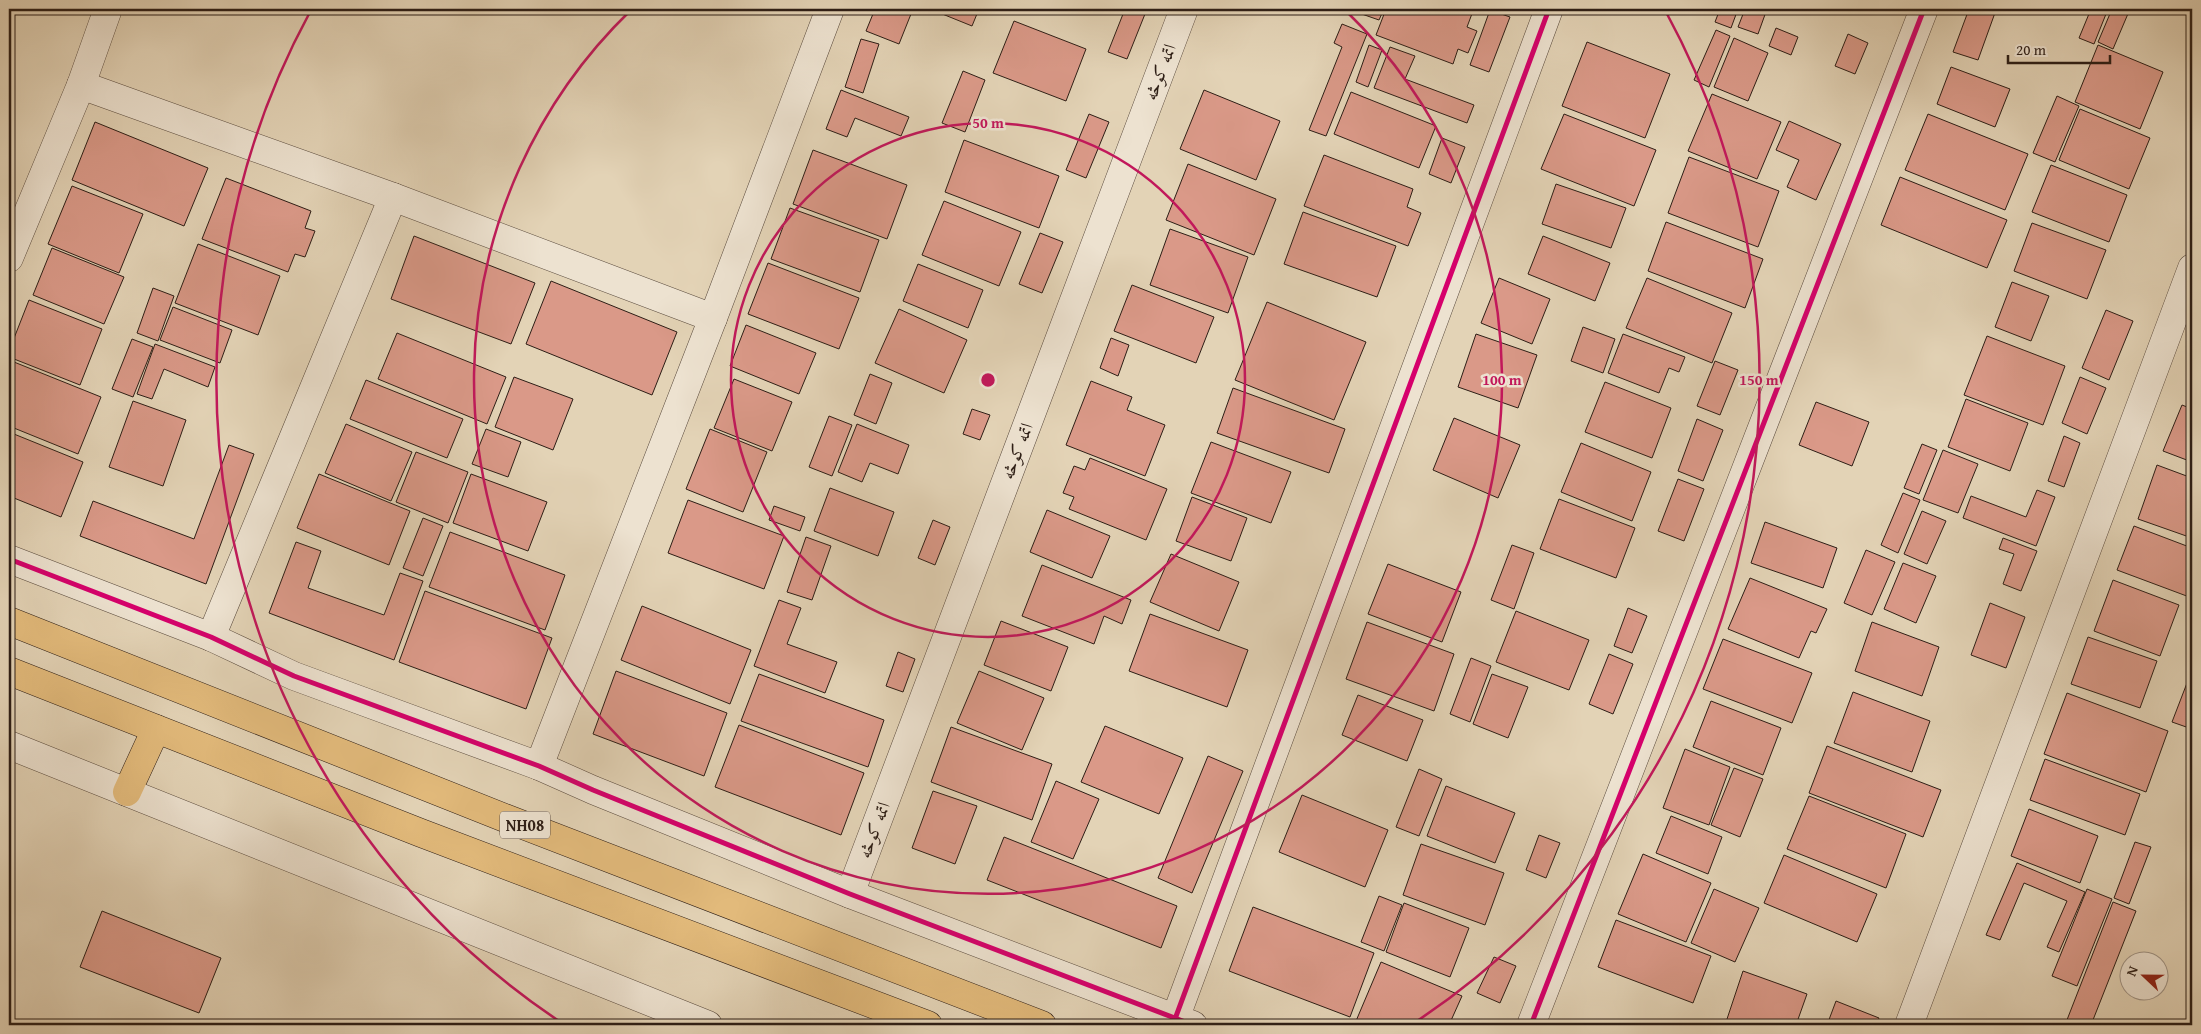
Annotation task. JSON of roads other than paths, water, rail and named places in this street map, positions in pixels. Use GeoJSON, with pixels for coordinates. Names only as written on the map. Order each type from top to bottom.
{"type":"FeatureCollection","features":[{"type":"Feature","properties":{"kind":"highway","name":"NH08"},"geometry":{"type":"LineString","coordinates":[[9,621],[505,818],[1042,1025]]}},
{"type":"Feature","properties":{"kind":"highway","name":"NH08"},"geometry":{"type":"LineString","coordinates":[[9,672],[928,1025]]}},
{"type":"Feature","properties":{"kind":"highway"},"geometry":{"type":"LineString","coordinates":[[128,792],[156,729]]}},
{"type":"Feature","properties":{"kind":"street"},"geometry":{"type":"LineString","coordinates":[[9,258],[81,86],[108,9]]}},
{"type":"Feature","properties":{"kind":"street"},"geometry":{"type":"LineString","coordinates":[[539,766],[713,318],[830,9]]}},
{"type":"Feature","properties":{"kind":"street","name":"اتمه کوڅه"},"geometry":{"type":"LineString","coordinates":[[850,894],[1184,9]]}},
{"type":"Feature","properties":{"kind":"street"},"geometry":{"type":"LineString","coordinates":[[9,559],[211,636],[294,676],[539,766],[593,790],[850,894],[1184,1022],[1549,9]]}},
{"type":"Feature","properties":{"kind":"street"},"geometry":{"type":"LineString","coordinates":[[1531,1025],[1924,9]]}},
{"type":"Feature","properties":{"kind":"street"},"geometry":{"type":"LineString","coordinates":[[81,86],[393,197],[713,318]]}},
{"type":"Feature","properties":{"kind":"street"},"geometry":{"type":"LineString","coordinates":[[211,636],[393,197]]}},
{"type":"Feature","properties":{"kind":"street"},"geometry":{"type":"LineString","coordinates":[[1909,1025],[2192,268]]}},
{"type":"Feature","properties":{"kind":"street"},"geometry":{"type":"LineString","coordinates":[[9,745],[708,1025]]}}]}
